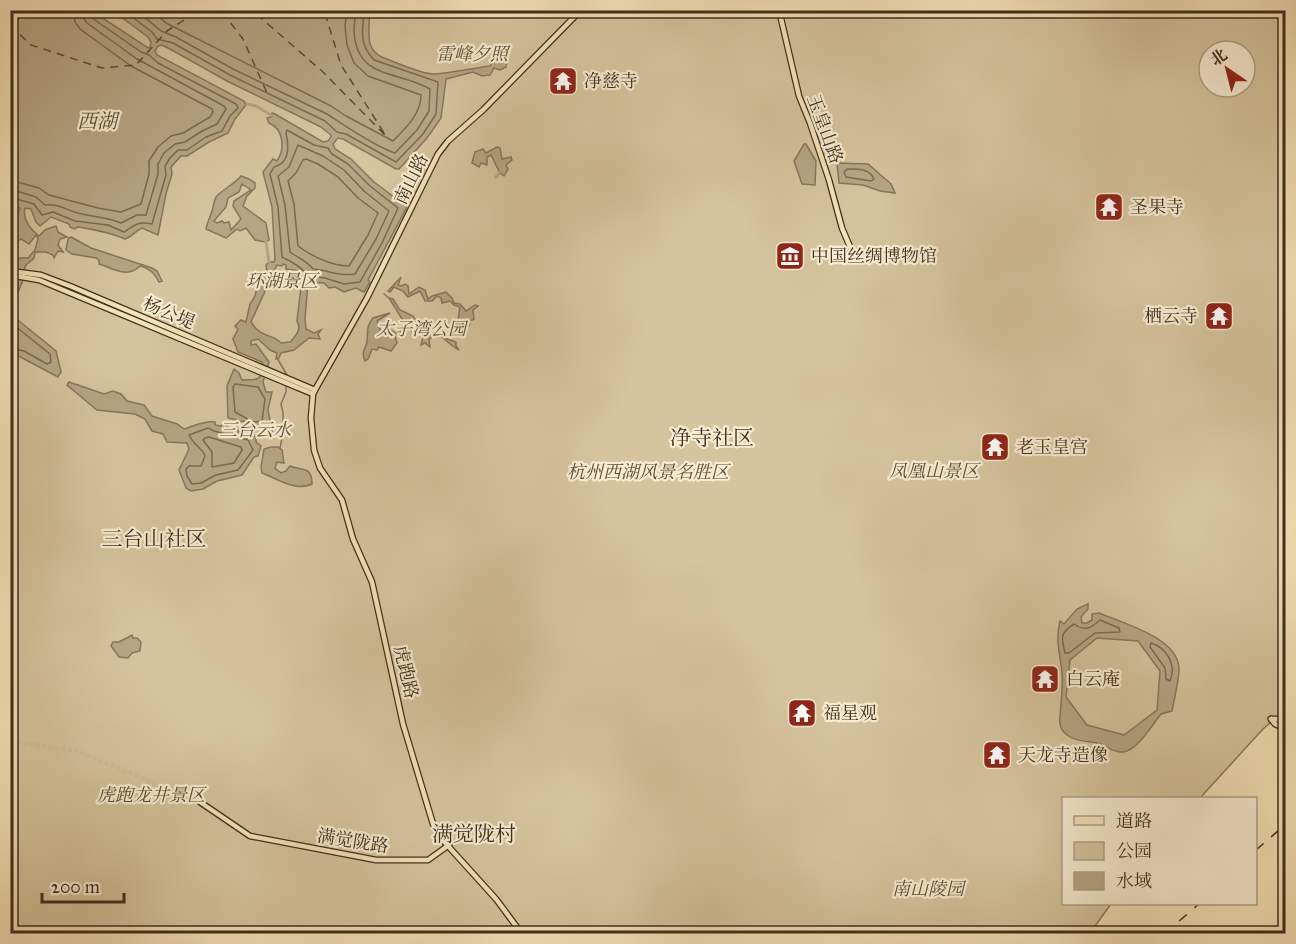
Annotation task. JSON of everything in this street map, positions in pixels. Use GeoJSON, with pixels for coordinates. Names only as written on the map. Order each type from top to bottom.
{"type":"FeatureCollection","features":[{"type":"Feature","properties":{"kind":"main road","name":"南山路"},"geometry":{"type":"LineString","coordinates":[[314,392],[372,288],[438,154],[448,141],[483,110],[581,10]]}},
{"type":"Feature","properties":{"kind":"main road","name":"玉皇山路"},"geometry":{"type":"LineString","coordinates":[[779,10],[799,96],[829,180],[842,228],[853,254]]}},
{"type":"Feature","properties":{"kind":"main road","name":"杨公堤"},"geometry":{"type":"LineString","coordinates":[[10,273],[39,280],[314,392]]}},
{"type":"Feature","properties":{"kind":"main road","name":"虎跑路"},"geometry":{"type":"LineString","coordinates":[[314,392],[311,418],[314,450],[320,468],[342,500],[353,539],[372,582],[403,724],[433,824],[439,836],[496,899],[522,933]]}},
{"type":"Feature","properties":{"kind":"main road"},"geometry":{"type":"LineString","coordinates":[[1286,724],[1277,719],[1271,719],[1275,724],[1286,729]]}},
{"type":"Feature","properties":{"kind":"main road","name":"满觉陇路"},"geometry":{"type":"LineString","coordinates":[[200,802],[250,836],[376,860],[428,860],[449,845]]}},
{"type":"Feature","properties":{"kind":"green space","name":"杭州西湖风景名胜区"},"geometry":{"type":"Polygon","coordinates":[[[10,11],[1285,11],[1285,710],[1263,729],[1201,797],[1062,797],[1062,905],[1110,905],[1090,933],[11,933],[10,11]]]}},
{"type":"Feature","properties":{"kind":"water","name":"西湖"},"geometry":{"type":"Polygon","coordinates":[[[11,11],[92,11],[148,48],[151,42],[148,37],[113,11],[369,11],[369,38],[373,49],[384,58],[409,68],[434,74],[490,66],[494,58],[499,55],[507,60],[506,67],[500,70],[494,68],[490,75],[482,76],[473,72],[446,79],[441,118],[427,138],[399,169],[343,139],[338,138],[333,144],[335,149],[351,159],[374,182],[407,207],[368,280],[370,282],[364,292],[356,288],[344,292],[335,287],[329,288],[324,283],[308,282],[306,329],[314,333],[321,330],[318,334],[320,339],[309,338],[294,350],[281,353],[276,359],[277,353],[258,339],[251,341],[251,345],[256,344],[269,362],[263,382],[266,392],[272,392],[268,410],[272,431],[257,427],[253,434],[256,442],[261,446],[258,456],[254,457],[242,475],[217,481],[203,489],[191,491],[186,488],[179,470],[189,449],[187,443],[167,442],[163,434],[152,431],[145,419],[135,414],[97,410],[67,385],[69,382],[104,394],[113,391],[121,394],[127,401],[144,405],[152,416],[177,424],[184,429],[215,422],[215,425],[225,424],[232,431],[236,428],[239,432],[247,434],[249,428],[243,421],[238,423],[228,418],[227,386],[234,369],[242,380],[254,380],[261,376],[264,367],[262,362],[238,352],[233,339],[238,329],[235,326],[241,320],[246,322],[259,279],[267,273],[266,265],[274,262],[275,259],[272,207],[263,172],[273,159],[277,161],[280,156],[282,140],[278,130],[269,123],[267,118],[271,117],[272,113],[275,114],[323,142],[328,141],[331,135],[321,127],[227,81],[162,45],[158,46],[155,51],[157,55],[244,101],[246,105],[228,133],[187,156],[181,156],[171,167],[172,174],[158,235],[142,228],[125,239],[96,230],[78,227],[74,229],[69,224],[51,217],[40,226],[31,209],[25,208],[28,224],[39,236],[45,230],[56,226],[58,232],[67,237],[60,239],[58,245],[63,252],[58,251],[54,258],[46,252],[35,252],[34,258],[26,265],[23,272],[16,270],[11,256],[17,261],[19,258],[28,258],[35,250],[38,239],[36,235],[29,244],[21,239],[11,245],[11,220],[18,214],[20,208],[11,202],[11,11]],[[277,265],[251,322],[263,334],[281,343],[290,342],[299,330],[297,321],[302,278],[298,271],[286,269],[286,265],[277,265]]]}},
{"type":"Feature","properties":{"kind":"water"},"geometry":{"type":"Polygon","coordinates":[[[804,144],[816,161],[815,185],[802,184],[794,161],[804,144]]]}},
{"type":"Feature","properties":{"kind":"water"},"geometry":{"type":"Polygon","coordinates":[[[497,147],[500,148],[502,159],[511,157],[512,160],[506,165],[508,169],[504,176],[500,173],[491,155],[487,157],[487,165],[481,163],[479,167],[472,163],[475,152],[483,149],[486,153],[497,147]]]}},
{"type":"Feature","properties":{"kind":"water"},"geometry":{"type":"Polygon","coordinates":[[[837,163],[868,164],[891,184],[895,193],[863,185],[839,183],[837,163]]]}},
{"type":"Feature","properties":{"kind":"water"},"geometry":{"type":"Polygon","coordinates":[[[241,176],[255,183],[255,188],[247,196],[243,206],[266,223],[269,240],[265,242],[255,240],[246,228],[240,231],[237,229],[226,238],[206,229],[216,197],[241,176]],[[242,184],[239,192],[228,198],[226,207],[214,221],[229,222],[231,230],[241,219],[233,206],[234,201],[251,190],[242,184]]]}},
{"type":"Feature","properties":{"kind":"water"},"geometry":{"type":"Polygon","coordinates":[[[71,237],[91,248],[152,268],[157,271],[162,281],[159,282],[147,268],[140,266],[130,272],[125,272],[99,264],[96,258],[72,254],[66,250],[68,239],[71,237]]]}},
{"type":"Feature","properties":{"kind":"water"},"geometry":{"type":"Polygon","coordinates":[[[401,277],[398,285],[408,286],[409,294],[419,287],[425,290],[428,299],[446,292],[454,303],[460,304],[466,311],[475,305],[478,306],[473,310],[474,319],[470,321],[469,326],[465,326],[458,321],[460,307],[450,301],[442,303],[441,298],[437,296],[432,301],[425,301],[420,291],[408,297],[403,291],[394,287],[390,292],[388,291],[401,277]]]}},
{"type":"Feature","properties":{"kind":"water"},"geometry":{"type":"Polygon","coordinates":[[[16,279],[23,280],[16,297],[14,317],[56,351],[61,372],[58,377],[11,352],[11,288],[16,279]]]}},
{"type":"Feature","properties":{"kind":"water"},"geometry":{"type":"Polygon","coordinates":[[[389,298],[393,299],[400,310],[413,316],[425,334],[431,335],[437,329],[445,338],[456,342],[459,350],[438,334],[429,339],[430,347],[425,343],[421,345],[423,337],[419,330],[416,328],[412,332],[409,326],[395,336],[397,343],[391,351],[379,347],[377,350],[372,349],[365,361],[363,353],[369,324],[373,318],[390,313],[377,321],[381,332],[388,328],[397,334],[404,329],[404,322],[389,298]]]}},
{"type":"Feature","properties":{"kind":"water"},"geometry":{"type":"Polygon","coordinates":[[[278,447],[282,450],[284,463],[277,462],[275,468],[281,473],[290,466],[308,471],[312,484],[293,486],[262,473],[264,449],[278,447]]]}},
{"type":"Feature","properties":{"kind":"water"},"geometry":{"type":"Polygon","coordinates":[[[1088,604],[1088,609],[1081,617],[1082,623],[1092,620],[1092,614],[1099,613],[1148,633],[1160,640],[1177,658],[1179,674],[1172,711],[1161,714],[1149,731],[1128,751],[1116,751],[1097,743],[1074,739],[1061,728],[1062,672],[1058,640],[1059,628],[1060,621],[1064,624],[1077,609],[1088,604]],[[1097,638],[1070,660],[1066,697],[1087,725],[1124,735],[1157,710],[1160,671],[1138,641],[1097,638]]]}},
{"type":"Feature","properties":{"kind":"water"},"geometry":{"type":"Polygon","coordinates":[[[132,635],[141,642],[140,651],[132,653],[128,658],[119,657],[111,646],[113,642],[119,642],[132,635]]]}},
{"type":"Feature","properties":{"kind":"waterway"},"geometry":{"type":"LineString","coordinates":[[247,104],[256,106],[271,115]]}},
{"type":"Feature","properties":{"kind":"waterway"},"geometry":{"type":"LineString","coordinates":[[496,177],[499,173]]}},
{"type":"Feature","properties":{"kind":"waterway"},"geometry":{"type":"LineString","coordinates":[[266,241],[269,262]]}},
{"type":"Feature","properties":{"kind":"waterway"},"geometry":{"type":"LineString","coordinates":[[384,294],[389,298]]}},
{"type":"Feature","properties":{"kind":"waterway"},"geometry":{"type":"LineString","coordinates":[[277,358],[287,375]]}},
{"type":"Feature","properties":{"kind":"waterway"},"geometry":{"type":"LineString","coordinates":[[280,448],[283,433],[281,404],[286,385]]}},
{"type":"Feature","properties":{"kind":"ferry route"},"geometry":{"type":"LineString","coordinates":[[10,25],[31,45],[102,68],[136,65],[167,31],[198,11],[254,12],[323,72],[386,136],[341,65],[324,10]]}},
{"type":"Feature","properties":{"kind":"ferry route"},"geometry":{"type":"LineString","coordinates":[[222,12],[243,39],[268,95]]}},
{"type":"Feature","properties":{"kind":"tunnel"},"geometry":{"type":"LineString","coordinates":[[10,741],[77,751],[200,802]]}},
{"type":"Feature","properties":{"kind":"railway"},"geometry":{"type":"LineString","coordinates":[[1257,849],[1286,824]]}},
{"type":"Feature","properties":{"kind":"railway"},"geometry":{"type":"LineString","coordinates":[[1164,934],[1198,905]]}},
{"type":"Feature","properties":{"kind":"place","name":"净慈寺"},"geometry":{"type":"Point","coordinates":[563,81]}},
{"type":"Feature","properties":{"kind":"place","name":"圣果寺"},"geometry":{"type":"Point","coordinates":[1109,207]}},
{"type":"Feature","properties":{"kind":"place","name":"中国丝绸博物馆"},"geometry":{"type":"Point","coordinates":[790,256]}},
{"type":"Feature","properties":{"kind":"place","name":"栖云寺"},"geometry":{"type":"Point","coordinates":[1219,316]}},
{"type":"Feature","properties":{"kind":"place","name":"老玉皇宫"},"geometry":{"type":"Point","coordinates":[995,447]}},
{"type":"Feature","properties":{"kind":"place","name":"白云庵"},"geometry":{"type":"Point","coordinates":[1045,679]}},
{"type":"Feature","properties":{"kind":"place","name":"福星观"},"geometry":{"type":"Point","coordinates":[802,713]}},
{"type":"Feature","properties":{"kind":"place","name":"天龙寺造像"},"geometry":{"type":"Point","coordinates":[997,755]}},
{"type":"Feature","properties":{"kind":"district","name":"净寺社区"},"geometry":{"type":"Point","coordinates":[712,438]}},
{"type":"Feature","properties":{"kind":"district","name":"三台山社区"},"geometry":{"type":"Point","coordinates":[154,539]}},
{"type":"Feature","properties":{"kind":"district","name":"满觉陇村"},"geometry":{"type":"Point","coordinates":[474,834]}},
{"type":"Feature","properties":{"kind":"park label","name":"雷峰夕照"},"geometry":{"type":"Point","coordinates":[472,54]}},
{"type":"Feature","properties":{"kind":"park label","name":"环湖景区"},"geometry":{"type":"Point","coordinates":[282,281]}},
{"type":"Feature","properties":{"kind":"park label","name":"太子湾公园"},"geometry":{"type":"Point","coordinates":[421,329]}},
{"type":"Feature","properties":{"kind":"park label","name":"三台云水"},"geometry":{"type":"Point","coordinates":[255,430]}},
{"type":"Feature","properties":{"kind":"park label","name":"凤凰山景区"},"geometry":{"type":"Point","coordinates":[934,471]}},
{"type":"Feature","properties":{"kind":"park label","name":"虎跑龙井景区"},"geometry":{"type":"Point","coordinates":[151,795]}},
{"type":"Feature","properties":{"kind":"park label","name":"南山陵园"},"geometry":{"type":"Point","coordinates":[928,889]}}]}
